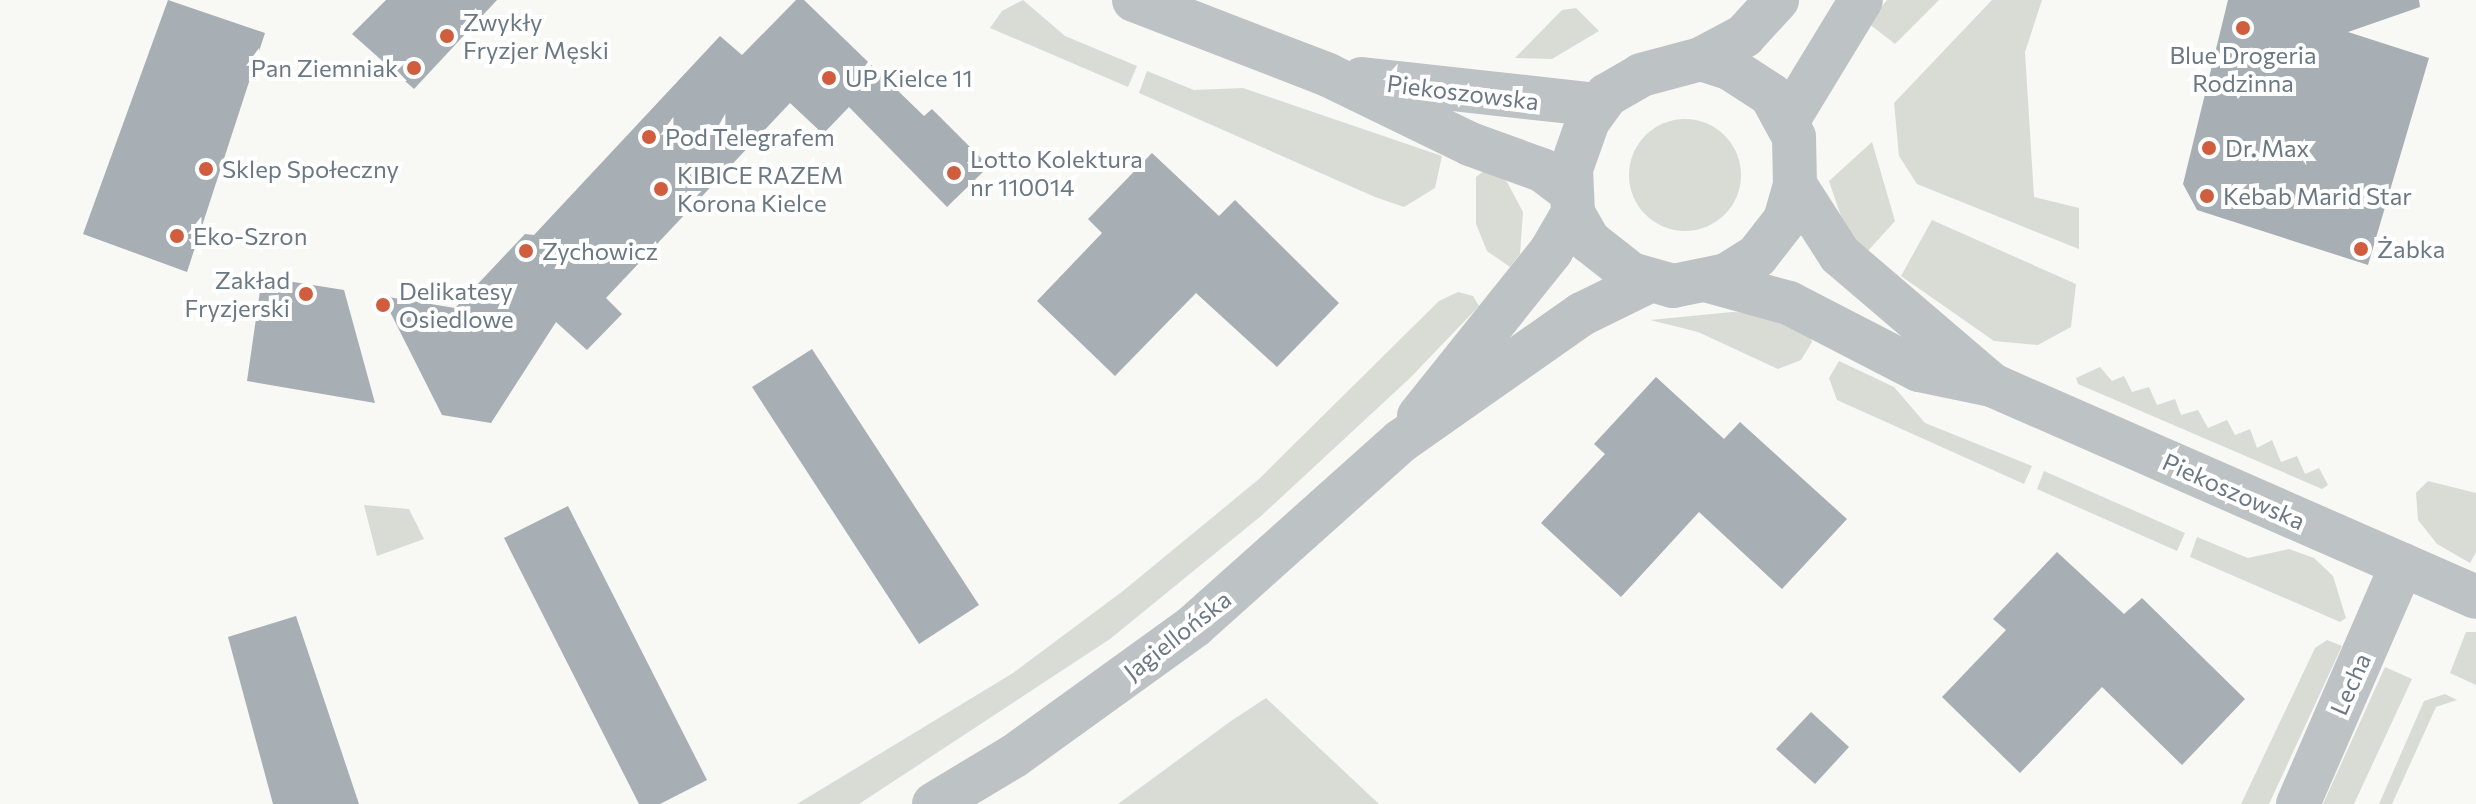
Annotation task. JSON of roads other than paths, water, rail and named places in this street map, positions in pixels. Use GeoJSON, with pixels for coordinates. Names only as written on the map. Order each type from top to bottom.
{"type":"FeatureCollection","features":[{"type":"Feature","properties":{"kind":"street","name":"Piekoszowska"},"geometry":{"type":"LineString","coordinates":[[1134,0],[1328,75],[1470,144],[1542,170],[1571,201]]}},
{"type":"Feature","properties":{"kind":"street"},"geometry":{"type":"LineString","coordinates":[[1701,59],[1754,80],[1788,120],[1795,185],[1785,220],[1768,246],[1745,266],[1709,281],[1673,286],[1649,281],[1600,252],[1571,201],[1579,143],[1598,105],[1641,75],[1701,59],[1744,36],[1777,0]]}},
{"type":"Feature","properties":{"kind":"street"},"geometry":{"type":"LineString","coordinates":[[1788,120],[1861,0]]}},
{"type":"Feature","properties":{"kind":"street","name":"Piekoszowska"},"geometry":{"type":"LineString","coordinates":[[1328,75],[1598,105]]}},
{"type":"Feature","properties":{"kind":"street","name":"Piekoszowska"},"geometry":{"type":"LineString","coordinates":[[1795,185],[1840,255],[1992,385]]}},
{"type":"Feature","properties":{"kind":"street","name":"Jagiellońska"},"geometry":{"type":"LineString","coordinates":[[1401,441],[1551,251],[1571,201]]}},
{"type":"Feature","properties":{"kind":"street","name":"Jagiellońska"},"geometry":{"type":"LineString","coordinates":[[934,804],[1014,756],[1194,626],[1401,441],[1582,314],[1649,281]]}},
{"type":"Feature","properties":{"kind":"street","name":"Piekoszowska"},"geometry":{"type":"LineString","coordinates":[[1709,281],[1789,303],[1919,370],[1992,385],[2476,597]]}},
{"type":"Feature","properties":{"kind":"street","name":"Lecha"},"geometry":{"type":"LineString","coordinates":[[2298,804],[2402,565]]}},
{"type":"Feature","properties":{"kind":"place","name":"Blue Drogeria Rodzinna"},"geometry":{"type":"Point","coordinates":[2243,28]}},
{"type":"Feature","properties":{"kind":"place","name":"Zwykły Fryzjer Męski"},"geometry":{"type":"Point","coordinates":[447,36]}},
{"type":"Feature","properties":{"kind":"place","name":"Pan Ziemniak"},"geometry":{"type":"Point","coordinates":[414,68]}},
{"type":"Feature","properties":{"kind":"place","name":"UP Kielce 11"},"geometry":{"type":"Point","coordinates":[829,78]}},
{"type":"Feature","properties":{"kind":"place","name":"Pod Telegrafem"},"geometry":{"type":"Point","coordinates":[649,137]}},
{"type":"Feature","properties":{"kind":"place","name":"Dr. Max"},"geometry":{"type":"Point","coordinates":[2209,148]}},
{"type":"Feature","properties":{"kind":"place","name":"Sklep Społeczny"},"geometry":{"type":"Point","coordinates":[206,169]}},
{"type":"Feature","properties":{"kind":"place","name":"Lotto Kolektura nr 110014"},"geometry":{"type":"Point","coordinates":[954,173]}},
{"type":"Feature","properties":{"kind":"place","name":"KIBICE RAZEM Korona Kielce"},"geometry":{"type":"Point","coordinates":[661,189]}},
{"type":"Feature","properties":{"kind":"place","name":"Kebab Marid Star"},"geometry":{"type":"Point","coordinates":[2207,196]}},
{"type":"Feature","properties":{"kind":"place","name":"Eko-Szron"},"geometry":{"type":"Point","coordinates":[177,236]}},
{"type":"Feature","properties":{"kind":"place","name":"Żabka"},"geometry":{"type":"Point","coordinates":[2361,249]}},
{"type":"Feature","properties":{"kind":"place","name":"Zychowicz"},"geometry":{"type":"Point","coordinates":[526,251]}},
{"type":"Feature","properties":{"kind":"place","name":"Zakład Fryzjerski"},"geometry":{"type":"Point","coordinates":[306,294]}},
{"type":"Feature","properties":{"kind":"place","name":"Delikatesy Osiedlowe"},"geometry":{"type":"Point","coordinates":[383,305]}}]}
